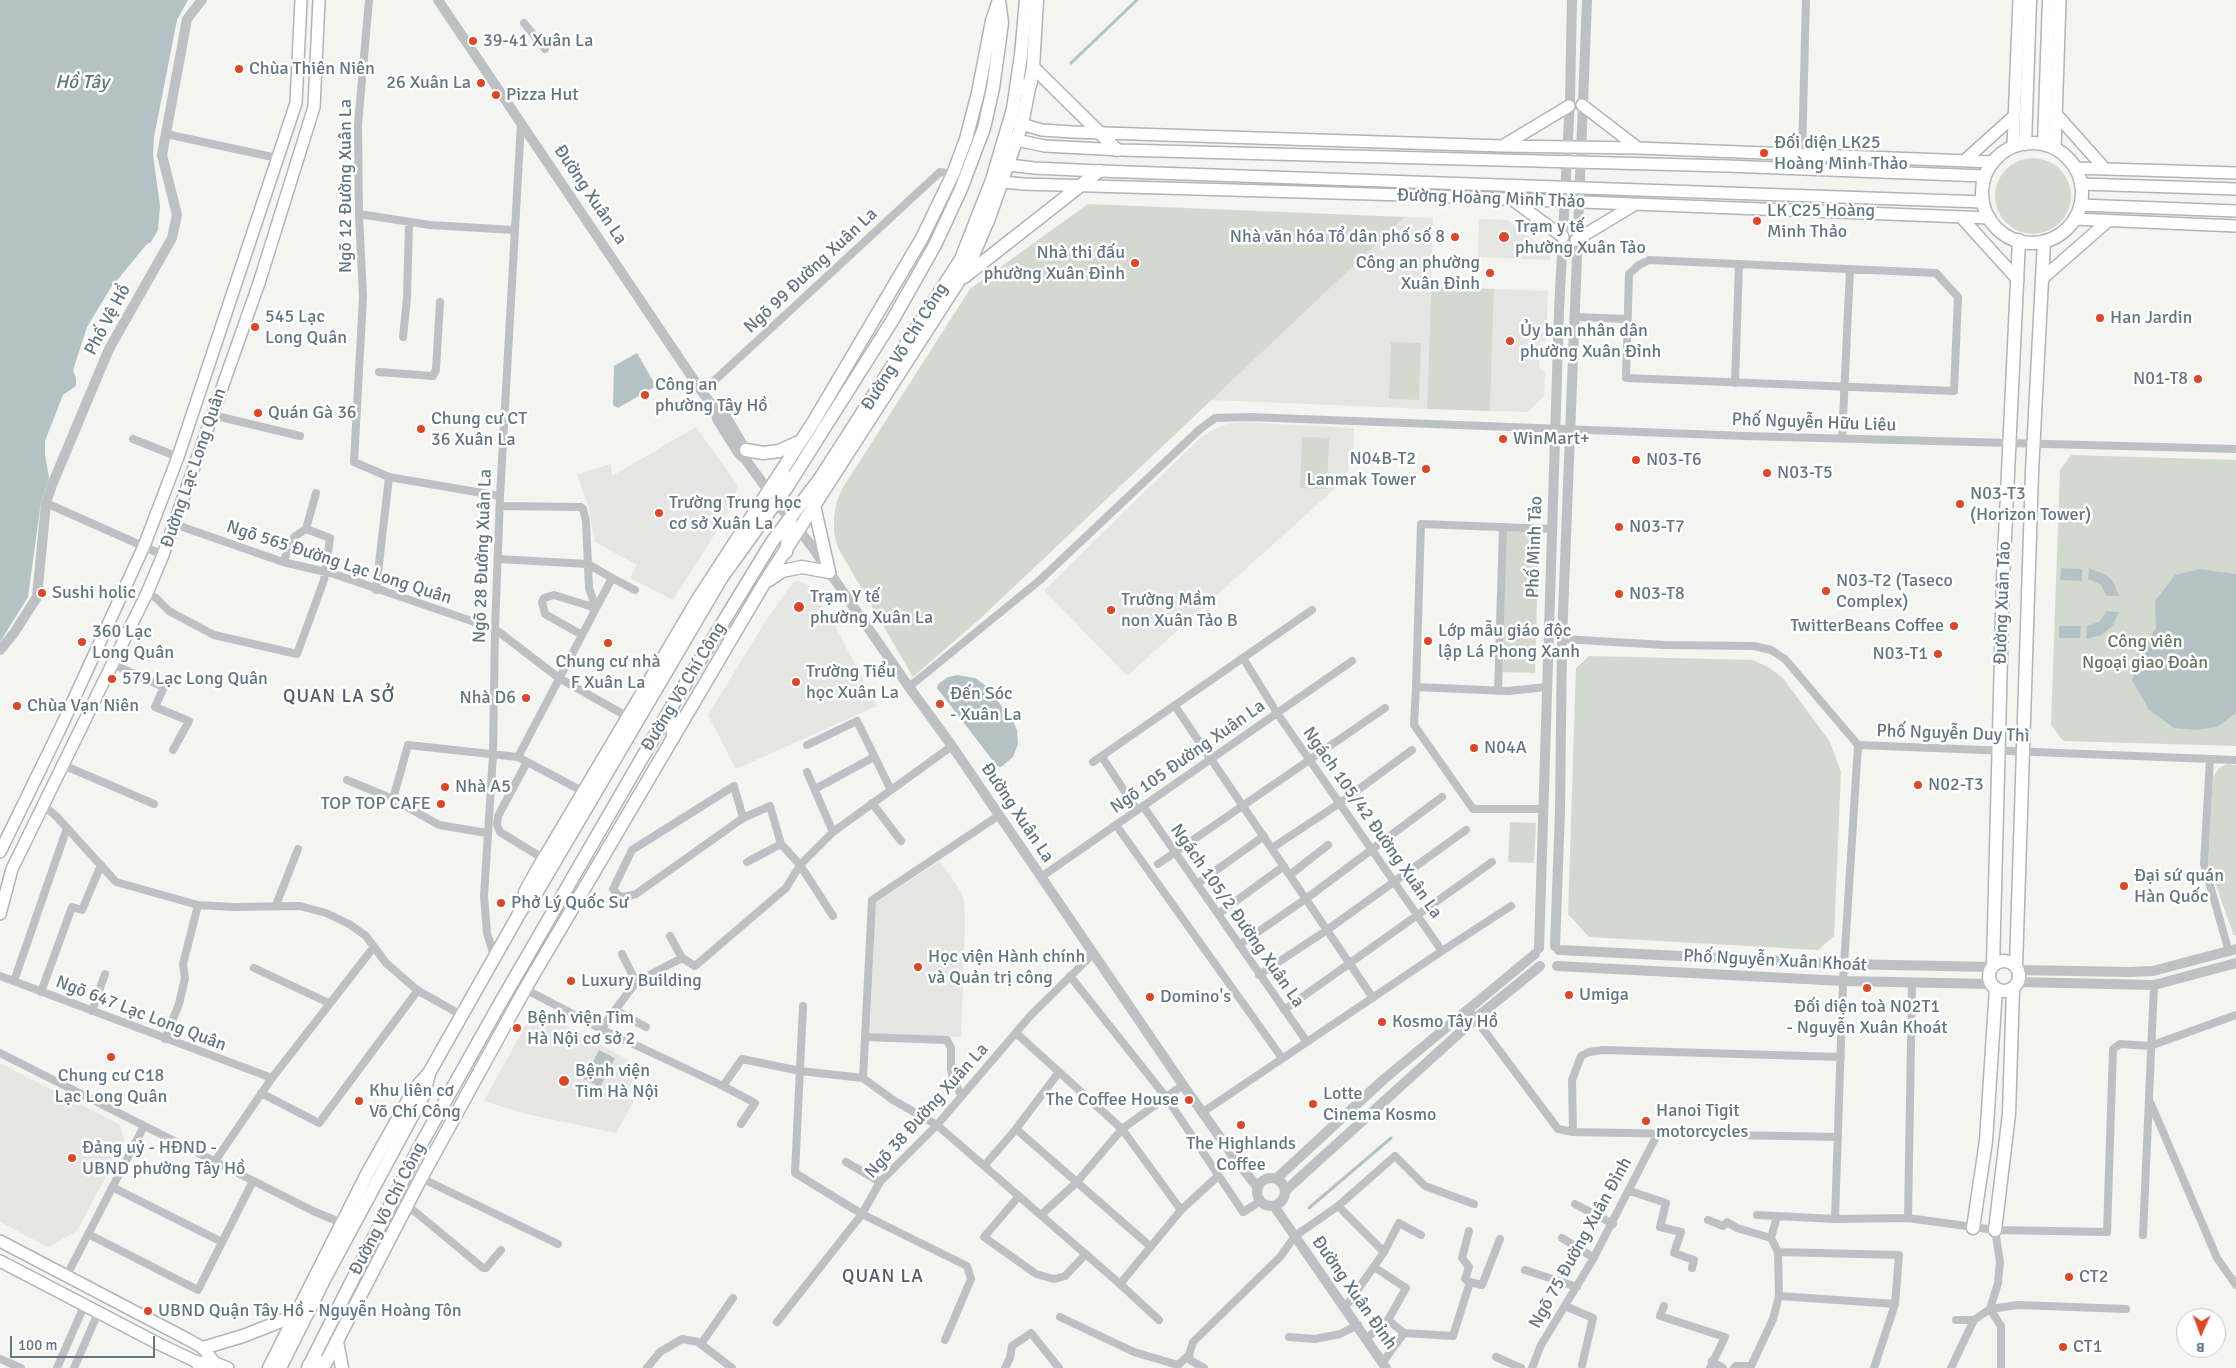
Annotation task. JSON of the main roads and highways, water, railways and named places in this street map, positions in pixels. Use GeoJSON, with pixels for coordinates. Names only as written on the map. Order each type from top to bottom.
{"type":"FeatureCollection","features":[{"type":"Feature","properties":{"kind":"main road","name":"Đường Lạc Long Quân"},"geometry":{"type":"LineString","coordinates":[[0,852],[61,727],[144,546],[178,457],[296,103],[301,0]]}},
{"type":"Feature","properties":{"kind":"main road","name":"Đường Lạc Long Quân"},"geometry":{"type":"LineString","coordinates":[[0,914],[12,869],[164,555],[259,283],[314,107],[319,0]]}},
{"type":"Feature","properties":{"kind":"main road","name":"Đường Võ Chí Công"},"geometry":{"type":"LineString","coordinates":[[276,1364],[294,1316],[342,1224],[414,1090],[429,1073],[495,959],[522,907],[525,892],[698,599],[783,471],[904,269],[946,173],[966,139],[978,93],[992,21],[999,0]]}},
{"type":"Feature","properties":{"kind":"main road","name":"Đường Võ Chí Công"},"geometry":{"type":"LineString","coordinates":[[522,907],[534,897],[722,577],[777,503],[892,321],[935,245],[962,189],[984,128],[993,88],[1002,23],[999,0]]}},
{"type":"Feature","properties":{"kind":"main road","name":"Đường Võ Chí Công"},"geometry":{"type":"LineString","coordinates":[[1016,122],[1016,90],[1026,0]]}},
{"type":"Feature","properties":{"kind":"main road","name":"Đường Võ Chí Công"},"geometry":{"type":"LineString","coordinates":[[325,1365],[421,1178],[525,989],[763,585],[969,265],[1030,83],[1033,67],[1037,0]]}},
{"type":"Feature","properties":{"kind":"main road"},"geometry":{"type":"LineString","coordinates":[[2019,0],[2014,116],[2019,145]]}},
{"type":"Feature","properties":{"kind":"main road"},"geometry":{"type":"LineString","coordinates":[[2019,145],[2030,0]]}},
{"type":"Feature","properties":{"kind":"main road"},"geometry":{"type":"LineString","coordinates":[[2049,0],[2050,146]]}},
{"type":"Feature","properties":{"kind":"main road"},"geometry":{"type":"LineString","coordinates":[[2050,146],[2056,114],[2060,0]]}},
{"type":"Feature","properties":{"kind":"main road"},"geometry":{"type":"LineString","coordinates":[[1033,67],[1102,133],[1117,150]]}},
{"type":"Feature","properties":{"kind":"main road"},"geometry":{"type":"LineString","coordinates":[[1016,90],[1030,83]]}},
{"type":"Feature","properties":{"kind":"main road"},"geometry":{"type":"LineString","coordinates":[[1503,146],[1570,102]]}},
{"type":"Feature","properties":{"kind":"main road"},"geometry":{"type":"LineString","coordinates":[[1582,105],[1638,148]]}},
{"type":"Feature","properties":{"kind":"main road"},"geometry":{"type":"LineString","coordinates":[[2056,114],[2105,169]]}},
{"type":"Feature","properties":{"kind":"main road"},"geometry":{"type":"LineString","coordinates":[[1964,160],[2014,116]]}},
{"type":"Feature","properties":{"kind":"main road"},"geometry":{"type":"LineString","coordinates":[[1016,122],[1042,130],[1102,133],[1503,146],[1638,148],[1993,162]]}},
{"type":"Feature","properties":{"kind":"main road"},"geometry":{"type":"LineString","coordinates":[[1011,138],[1045,146],[1117,150],[1727,166],[1984,176]]}},
{"type":"Feature","properties":{"kind":"main road"},"geometry":{"type":"LineString","coordinates":[[2019,145],[2050,146],[2071,161],[2081,184],[2080,205],[2074,219],[2058,235],[2044,241],[2026,242],[2010,237],[1996,227],[1983,202],[1984,176],[1993,162],[2019,145]]}},
{"type":"Feature","properties":{"kind":"main road"},"geometry":{"type":"LineString","coordinates":[[1502,160],[1503,146]]}},
{"type":"Feature","properties":{"kind":"main road"},"geometry":{"type":"LineString","coordinates":[[1727,152],[1727,166]]}},
{"type":"Feature","properties":{"kind":"main road","name":"Đường Hoàng Minh Thảo"},"geometry":{"type":"LineString","coordinates":[[1003,164],[1034,168],[1099,171],[1983,202]]}},
{"type":"Feature","properties":{"kind":"main road"},"geometry":{"type":"LineString","coordinates":[[2075,168],[2236,173]]}},
{"type":"Feature","properties":{"kind":"main road"},"geometry":{"type":"LineString","coordinates":[[960,280],[1099,171]]}},
{"type":"Feature","properties":{"kind":"main road","name":"Đường Võ Chí Công"},"geometry":{"type":"LineString","coordinates":[[308,1366],[419,1148],[498,1006],[672,706],[758,564],[830,464],[961,259],[973,229],[997,181]]}},
{"type":"Feature","properties":{"kind":"main road","name":"Đường Hoàng Minh Thảo"},"geometry":{"type":"LineString","coordinates":[[997,181],[1990,218]]}},
{"type":"Feature","properties":{"kind":"main road"},"geometry":{"type":"LineString","coordinates":[[1405,195],[1406,182]]}},
{"type":"Feature","properties":{"kind":"main road"},"geometry":{"type":"LineString","coordinates":[[2081,184],[2236,189]]}},
{"type":"Feature","properties":{"kind":"main road"},"geometry":{"type":"LineString","coordinates":[[1576,240],[1634,205],[1634,190]]}},
{"type":"Feature","properties":{"kind":"main road"},"geometry":{"type":"LineString","coordinates":[[1512,200],[1563,237]]}},
{"type":"Feature","properties":{"kind":"main road"},"geometry":{"type":"LineString","coordinates":[[2080,205],[2236,211]]}},
{"type":"Feature","properties":{"kind":"main road"},"geometry":{"type":"LineString","coordinates":[[1960,217],[2018,280]]}},
{"type":"Feature","properties":{"kind":"main road"},"geometry":{"type":"LineString","coordinates":[[2074,219],[2236,226]]}},
{"type":"Feature","properties":{"kind":"main road"},"geometry":{"type":"LineString","coordinates":[[2043,278],[2108,221]]}},
{"type":"Feature","properties":{"kind":"main road"},"geometry":{"type":"LineString","coordinates":[[969,265],[973,229]]}},
{"type":"Feature","properties":{"kind":"main road","name":"Đường Xuân Tảo"},"geometry":{"type":"LineString","coordinates":[[1993,966],[1998,751],[2020,240]]}},
{"type":"Feature","properties":{"kind":"main road","name":"Đường Xuân Tảo"},"geometry":{"type":"LineString","coordinates":[[1995,1230],[2009,1114],[2016,976],[2033,445],[2044,241]]}},
{"type":"Feature","properties":{"kind":"main road"},"geometry":{"type":"LineString","coordinates":[[746,455],[779,451],[801,441]]}},
{"type":"Feature","properties":{"kind":"main road"},"geometry":{"type":"LineString","coordinates":[[830,464],[844,458]]}},
{"type":"Feature","properties":{"kind":"main road"},"geometry":{"type":"LineString","coordinates":[[777,503],[783,471]]}},
{"type":"Feature","properties":{"kind":"main road"},"geometry":{"type":"LineString","coordinates":[[763,585],[782,571],[802,567],[830,572],[811,492]]}},
{"type":"Feature","properties":{"kind":"main road"},"geometry":{"type":"LineString","coordinates":[[786,552],[790,518]]}},
{"type":"Feature","properties":{"kind":"main road"},"geometry":{"type":"LineString","coordinates":[[737,539],[752,535]]}},
{"type":"Feature","properties":{"kind":"main road"},"geometry":{"type":"LineString","coordinates":[[672,706],[673,738]]}},
{"type":"Feature","properties":{"kind":"main road"},"geometry":{"type":"LineString","coordinates":[[1973,1228],[1986,1141],[1994,986],[1989,975],[1997,962],[2007,961],[2016,976],[2005,991],[1994,986]]}},
{"type":"Feature","properties":{"kind":"main road","name":"Đường Võ Chí Công"},"geometry":{"type":"LineString","coordinates":[[269,1368],[276,1364],[325,1278],[424,1094],[429,1073]]}},
{"type":"Feature","properties":{"kind":"main road"},"geometry":{"type":"LineString","coordinates":[[0,1241],[203,1348],[215,1363]]}},
{"type":"Feature","properties":{"kind":"main road"},"geometry":{"type":"LineString","coordinates":[[0,1262],[199,1365],[215,1363],[228,1368]]}},
{"type":"Feature","properties":{"kind":"main road"},"geometry":{"type":"LineString","coordinates":[[203,1348],[246,1335],[294,1316]]}},
{"type":"Feature","properties":{"kind":"main road"},"geometry":{"type":"LineString","coordinates":[[337,1340],[342,1368]]}},
{"type":"Feature","properties":{"kind":"main road"},"geometry":{"type":"LineString","coordinates":[[308,1366],[325,1365]]}},
{"type":"Feature","properties":{"kind":"water","name":"Hồ Tây"},"geometry":{"type":"Polygon","coordinates":[[[0,0],[188,0],[177,20],[154,137],[153,155],[160,206],[158,230],[151,242],[146,245],[110,289],[87,327],[73,370],[76,386],[63,395],[45,441],[49,478],[41,502],[28,597],[0,642],[0,0]]]}},
{"type":"Feature","properties":{"kind":"water"},"geometry":{"type":"Polygon","coordinates":[[[637,353],[656,386],[618,408],[613,405],[614,366],[637,353]]]}},
{"type":"Feature","properties":{"kind":"water"},"geometry":{"type":"Polygon","coordinates":[[[2061,568],[2082,569],[2082,581],[2060,580],[2061,568]]]}},
{"type":"Feature","properties":{"kind":"water"},"geometry":{"type":"Polygon","coordinates":[[[2089,568],[2106,575],[2113,581],[2119,596],[2107,596],[2101,585],[2088,579],[2089,568]]]}},
{"type":"Feature","properties":{"kind":"water"},"geometry":{"type":"Polygon","coordinates":[[[2199,569],[2236,574],[2236,713],[2217,727],[2196,730],[2174,728],[2149,710],[2132,680],[2142,648],[2156,628],[2155,601],[2175,575],[2199,569]]]}},
{"type":"Feature","properties":{"kind":"water"},"geometry":{"type":"Polygon","coordinates":[[[2107,611],[2119,612],[2113,625],[2102,635],[2086,639],[2087,626],[2099,622],[2107,611]]]}},
{"type":"Feature","properties":{"kind":"water"},"geometry":{"type":"Polygon","coordinates":[[[2059,626],[2081,626],[2080,638],[2059,638],[2059,626]]]}},
{"type":"Feature","properties":{"kind":"water"},"geometry":{"type":"Polygon","coordinates":[[[957,675],[975,678],[985,685],[1012,719],[1017,730],[1018,744],[1013,757],[1001,767],[997,766],[937,688],[938,684],[948,677],[957,675]]]}},
{"type":"Feature","properties":{"kind":"water"},"geometry":{"type":"Polygon","coordinates":[[[599,1050],[615,1058],[600,1087],[584,1079],[599,1050]]]}},
{"type":"Feature","properties":{"kind":"waterway"},"geometry":{"type":"LineString","coordinates":[[1071,63],[1137,0]]}},
{"type":"Feature","properties":{"kind":"waterway"},"geometry":{"type":"LineString","coordinates":[[1309,1208],[1391,1138]]}},
{"type":"Feature","properties":{"kind":"place","name":"39-41 Xuân La"},"geometry":{"type":"Point","coordinates":[473,41]}},
{"type":"Feature","properties":{"kind":"place","name":"Chùa Thiên Niên"},"geometry":{"type":"Point","coordinates":[239,69]}},
{"type":"Feature","properties":{"kind":"place","name":"26 Xuân La"},"geometry":{"type":"Point","coordinates":[481,83]}},
{"type":"Feature","properties":{"kind":"place","name":"Pizza Hut"},"geometry":{"type":"Point","coordinates":[496,95]}},
{"type":"Feature","properties":{"kind":"place","name":"Đối diện LK25 Hoàng Minh Thảo"},"geometry":{"type":"Point","coordinates":[1764,153]}},
{"type":"Feature","properties":{"kind":"place","name":"LK C25 Hoàng Minh Thảo"},"geometry":{"type":"Point","coordinates":[1757,221]}},
{"type":"Feature","properties":{"kind":"place","name":"Nhà văn hóa Tổ dân phố số 8"},"geometry":{"type":"Point","coordinates":[1455,237]}},
{"type":"Feature","properties":{"kind":"place","name":"Trạm y tế phường Xuân Tảo"},"geometry":{"type":"Point","coordinates":[1504,237]}},
{"type":"Feature","properties":{"kind":"place","name":"Nhà thi đấu phường Xuân Đỉnh"},"geometry":{"type":"Point","coordinates":[1135,263]}},
{"type":"Feature","properties":{"kind":"place","name":"Công an phường Xuân Đỉnh"},"geometry":{"type":"Point","coordinates":[1490,273]}},
{"type":"Feature","properties":{"kind":"place","name":"Han Jardin"},"geometry":{"type":"Point","coordinates":[2100,318]}},
{"type":"Feature","properties":{"kind":"place","name":"545 Lạc Long Quân"},"geometry":{"type":"Point","coordinates":[255,327]}},
{"type":"Feature","properties":{"kind":"place","name":"Ủy ban nhân dân phường Xuân Đỉnh"},"geometry":{"type":"Point","coordinates":[1510,341]}},
{"type":"Feature","properties":{"kind":"place","name":"N01-T8"},"geometry":{"type":"Point","coordinates":[2198,379]}},
{"type":"Feature","properties":{"kind":"place","name":"Công an phường Tây Hồ"},"geometry":{"type":"Point","coordinates":[645,395]}},
{"type":"Feature","properties":{"kind":"place","name":"Quán Gà 36"},"geometry":{"type":"Point","coordinates":[258,413]}},
{"type":"Feature","properties":{"kind":"place","name":"Chung cư CT 36 Xuân La"},"geometry":{"type":"Point","coordinates":[421,429]}},
{"type":"Feature","properties":{"kind":"place","name":"WinMart+"},"geometry":{"type":"Point","coordinates":[1503,439]}},
{"type":"Feature","properties":{"kind":"place","name":"N03-T6"},"geometry":{"type":"Point","coordinates":[1636,460]}},
{"type":"Feature","properties":{"kind":"place","name":"N04B-T2 Lanmak Tower"},"geometry":{"type":"Point","coordinates":[1426,469]}},
{"type":"Feature","properties":{"kind":"place","name":"N03-T5"},"geometry":{"type":"Point","coordinates":[1767,473]}},
{"type":"Feature","properties":{"kind":"place","name":"N03-T3 (Horizon Tower)"},"geometry":{"type":"Point","coordinates":[1960,504]}},
{"type":"Feature","properties":{"kind":"place","name":"Trường Trung học cơ sở Xuân La"},"geometry":{"type":"Point","coordinates":[659,513]}},
{"type":"Feature","properties":{"kind":"place","name":"N03-T7"},"geometry":{"type":"Point","coordinates":[1619,527]}},
{"type":"Feature","properties":{"kind":"place","name":"N03-T2 (Taseco Complex)"},"geometry":{"type":"Point","coordinates":[1826,591]}},
{"type":"Feature","properties":{"kind":"place","name":"Sushi holic"},"geometry":{"type":"Point","coordinates":[42,593]}},
{"type":"Feature","properties":{"kind":"place","name":"N03-T8"},"geometry":{"type":"Point","coordinates":[1619,594]}},
{"type":"Feature","properties":{"kind":"place","name":"Trạm Y tế phường Xuân La"},"geometry":{"type":"Point","coordinates":[799,607]}},
{"type":"Feature","properties":{"kind":"place","name":"Trường Mầm non Xuân Tảo B"},"geometry":{"type":"Point","coordinates":[1111,610]}},
{"type":"Feature","properties":{"kind":"place","name":"TwitterBeans Coffee"},"geometry":{"type":"Point","coordinates":[1954,626]}},
{"type":"Feature","properties":{"kind":"place","name":"Lớp mẫu giáo độc lập Lá Phong Xanh"},"geometry":{"type":"Point","coordinates":[1428,641]}},
{"type":"Feature","properties":{"kind":"place","name":"360 Lạc Long Quân"},"geometry":{"type":"Point","coordinates":[82,642]}},
{"type":"Feature","properties":{"kind":"place","name":"Chung cư nhà F Xuân La"},"geometry":{"type":"Point","coordinates":[608,643]}},
{"type":"Feature","properties":{"kind":"place","name":"N03-T1"},"geometry":{"type":"Point","coordinates":[1938,654]}},
{"type":"Feature","properties":{"kind":"place","name":"579 Lạc Long Quân"},"geometry":{"type":"Point","coordinates":[112,679]}},
{"type":"Feature","properties":{"kind":"place","name":"Trường Tiểu học Xuân La"},"geometry":{"type":"Point","coordinates":[796,682]}},
{"type":"Feature","properties":{"kind":"place","name":"Nhà D6"},"geometry":{"type":"Point","coordinates":[526,698]}},
{"type":"Feature","properties":{"kind":"place","name":"Đến Sóc - Xuân La"},"geometry":{"type":"Point","coordinates":[940,704]}},
{"type":"Feature","properties":{"kind":"place","name":"Chùa Vạn Niên"},"geometry":{"type":"Point","coordinates":[17,706]}},
{"type":"Feature","properties":{"kind":"place","name":"N04A"},"geometry":{"type":"Point","coordinates":[1474,748]}},
{"type":"Feature","properties":{"kind":"place","name":"N02-T3"},"geometry":{"type":"Point","coordinates":[1918,785]}},
{"type":"Feature","properties":{"kind":"place","name":"Nhà A5"},"geometry":{"type":"Point","coordinates":[445,787]}},
{"type":"Feature","properties":{"kind":"place","name":"TOP TOP CAFE"},"geometry":{"type":"Point","coordinates":[441,804]}},
{"type":"Feature","properties":{"kind":"place","name":"Đại sứ quán Hàn Quốc"},"geometry":{"type":"Point","coordinates":[2124,886]}},
{"type":"Feature","properties":{"kind":"place","name":"Phở Lý Quốc Sư"},"geometry":{"type":"Point","coordinates":[501,903]}},
{"type":"Feature","properties":{"kind":"place","name":"Học viện Hành chính và Quản trị công"},"geometry":{"type":"Point","coordinates":[918,967]}},
{"type":"Feature","properties":{"kind":"place","name":"Luxury Building"},"geometry":{"type":"Point","coordinates":[571,981]}},
{"type":"Feature","properties":{"kind":"place","name":"Đối diện toà N02T1 - Nguyễn Xuân Khoát"},"geometry":{"type":"Point","coordinates":[1867,988]}},
{"type":"Feature","properties":{"kind":"place","name":"Umiga"},"geometry":{"type":"Point","coordinates":[1569,995]}},
{"type":"Feature","properties":{"kind":"place","name":"Domino's"},"geometry":{"type":"Point","coordinates":[1150,997]}},
{"type":"Feature","properties":{"kind":"place","name":"Kosmo Tây Hồ"},"geometry":{"type":"Point","coordinates":[1382,1022]}},
{"type":"Feature","properties":{"kind":"place","name":"Bệnh viện Tim Hà Nội cơ sở 2"},"geometry":{"type":"Point","coordinates":[517,1028]}},
{"type":"Feature","properties":{"kind":"place","name":"Chung cư C18 Lạc Long Quân"},"geometry":{"type":"Point","coordinates":[111,1057]}},
{"type":"Feature","properties":{"kind":"place","name":"Bệnh viện Tim Hà Nội"},"geometry":{"type":"Point","coordinates":[564,1081]}},
{"type":"Feature","properties":{"kind":"place","name":"The Coffee House"},"geometry":{"type":"Point","coordinates":[1189,1100]}},
{"type":"Feature","properties":{"kind":"place","name":"Khu liên cơ Võ Chí Công"},"geometry":{"type":"Point","coordinates":[359,1101]}},
{"type":"Feature","properties":{"kind":"place","name":"Lotte Cinema Kosmo"},"geometry":{"type":"Point","coordinates":[1313,1104]}},
{"type":"Feature","properties":{"kind":"place","name":"Hanoi Tigit motorcycles"},"geometry":{"type":"Point","coordinates":[1646,1121]}},
{"type":"Feature","properties":{"kind":"place","name":"The Highlands Coffee"},"geometry":{"type":"Point","coordinates":[1241,1125]}},
{"type":"Feature","properties":{"kind":"place","name":"Đảng uỷ - HĐND - UBND phường Tây Hồ"},"geometry":{"type":"Point","coordinates":[72,1158]}},
{"type":"Feature","properties":{"kind":"place","name":"CT2"},"geometry":{"type":"Point","coordinates":[2069,1277]}},
{"type":"Feature","properties":{"kind":"place","name":"UBND Quận Tây Hồ - Nguyễn Hoàng Tôn"},"geometry":{"type":"Point","coordinates":[148,1311]}},
{"type":"Feature","properties":{"kind":"place","name":"CT1"},"geometry":{"type":"Point","coordinates":[2063,1347]}},
{"type":"Feature","properties":{"kind":"district","name":"QUAN LA SỞ"},"geometry":{"type":"Point","coordinates":[339,697]}},
{"type":"Feature","properties":{"kind":"district","name":"QUAN LA"},"geometry":{"type":"Point","coordinates":[883,1277]}},
{"type":"Feature","properties":{"kind":"park label","name":"Công viên Ngoại giao Đoàn"},"geometry":{"type":"Point","coordinates":[2145,652]}}]}
